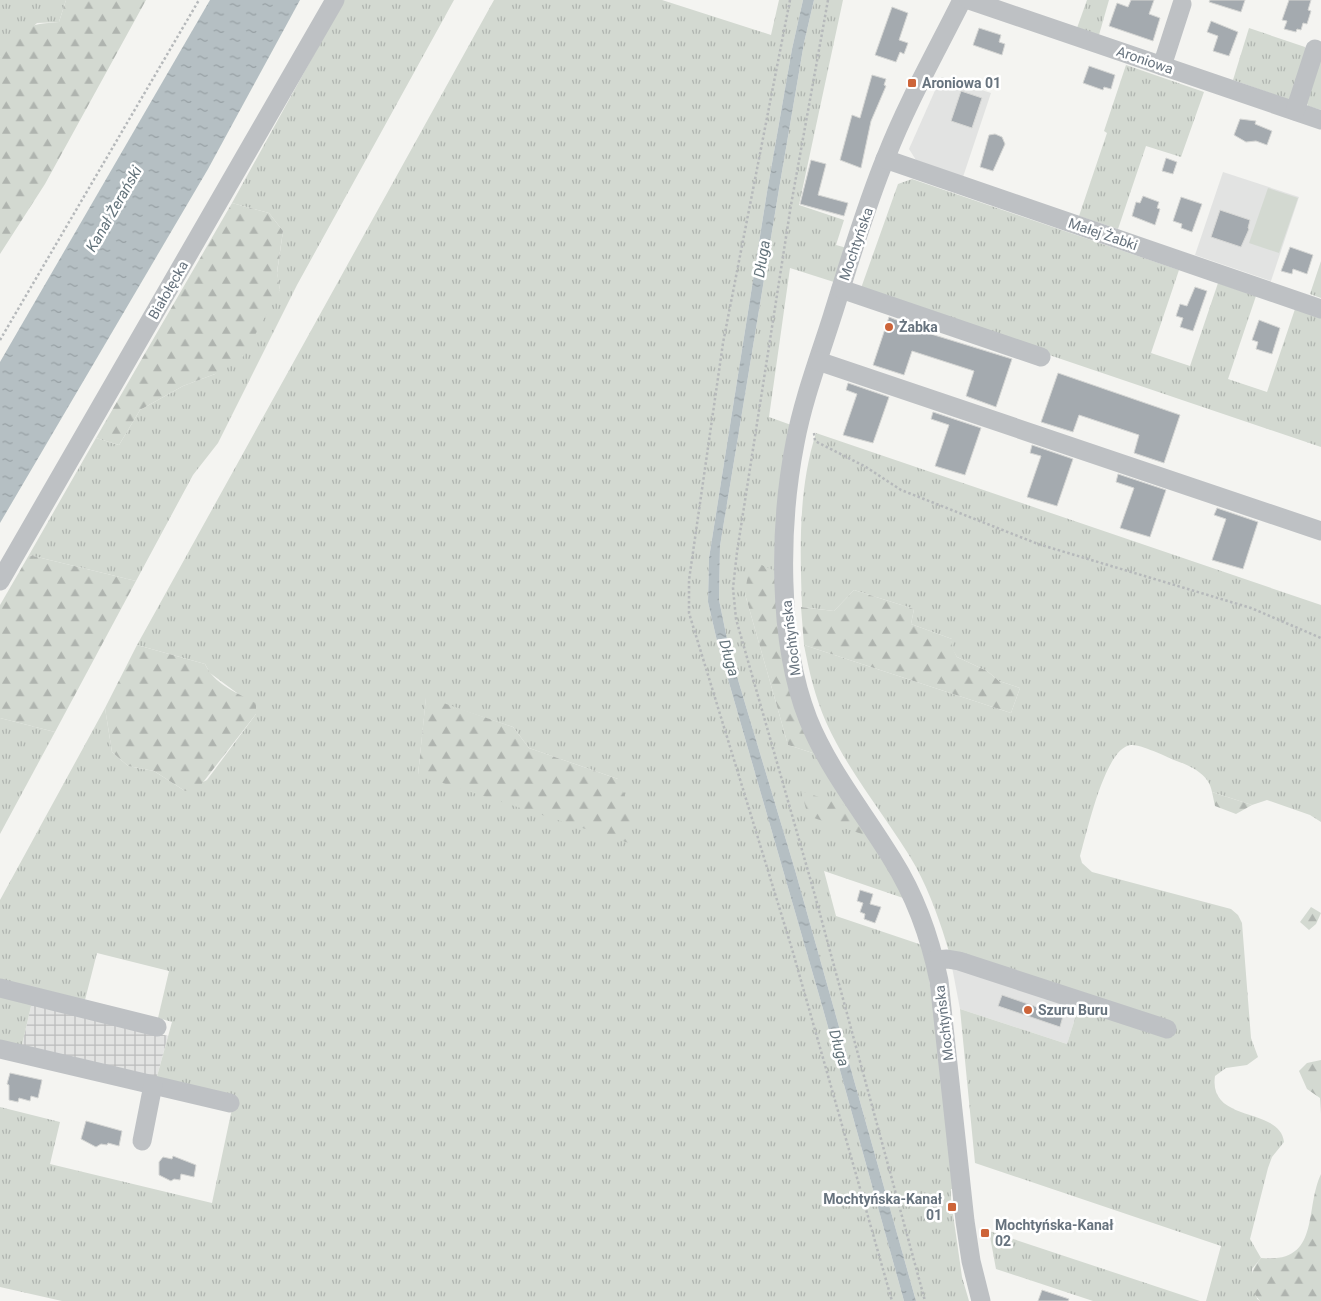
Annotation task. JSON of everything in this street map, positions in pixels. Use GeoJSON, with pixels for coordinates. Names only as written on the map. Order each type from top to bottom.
{"type":"FeatureCollection","features":[{"type":"Feature","properties":{"kind":"street","name":"Białołęcka"},"geometry":{"type":"LineString","coordinates":[[0,581],[335,0]]}},
{"type":"Feature","properties":{"kind":"street","name":"Mochtyńska"},"geometry":{"type":"LineString","coordinates":[[962,0],[902,120],[885,159],[818,361],[796,440],[788,493],[785,564],[786,624],[798,690],[819,742],[912,893],[935,960],[940,990],[965,1220],[971,1261],[981,1301]]}},
{"type":"Feature","properties":{"kind":"street","name":"Aroniowa"},"geometry":{"type":"LineString","coordinates":[[968,0],[1321,120]]}},
{"type":"Feature","properties":{"kind":"street"},"geometry":{"type":"LineString","coordinates":[[1162,66],[1182,4]]}},
{"type":"Feature","properties":{"kind":"street"},"geometry":{"type":"LineString","coordinates":[[1296,111],[1315,49]]}},
{"type":"Feature","properties":{"kind":"street","name":"Małej Żabki"},"geometry":{"type":"LineString","coordinates":[[885,159],[1321,308]]}},
{"type":"Feature","properties":{"kind":"street"},"geometry":{"type":"LineString","coordinates":[[841,289],[1041,357]]}},
{"type":"Feature","properties":{"kind":"street"},"geometry":{"type":"LineString","coordinates":[[818,361],[1321,531]]}},
{"type":"Feature","properties":{"kind":"street"},"geometry":{"type":"LineString","coordinates":[[935,960],[959,961],[1167,1029]]}},
{"type":"Feature","properties":{"kind":"street"},"geometry":{"type":"LineString","coordinates":[[0,988],[157,1027]]}},
{"type":"Feature","properties":{"kind":"street"},"geometry":{"type":"LineString","coordinates":[[0,1049],[230,1103]]}},
{"type":"Feature","properties":{"kind":"street"},"geometry":{"type":"LineString","coordinates":[[142,1141],[153,1085]]}},
{"type":"Feature","properties":{"kind":"path"},"geometry":{"type":"LineString","coordinates":[[0,340],[199,0]]}},
{"type":"Feature","properties":{"kind":"path"},"geometry":{"type":"LineString","coordinates":[[790,0],[723,343],[689,580],[689,613],[792,949],[892,1301]]}},
{"type":"Feature","properties":{"kind":"path"},"geometry":{"type":"LineString","coordinates":[[814,433],[815,441],[823,447],[866,468],[901,490],[1038,544],[1251,608],[1321,638]]}},
{"type":"Feature","properties":{"kind":"shaded area"},"geometry":{"type":"Polygon","coordinates":[[[941,77],[991,93],[963,177],[916,160],[909,149],[941,77]]]}},
{"type":"Feature","properties":{"kind":"shaded area"},"geometry":{"type":"Polygon","coordinates":[[[1223,172],[1299,197],[1271,281],[1195,255],[1223,172]]]}},
{"type":"Feature","properties":{"kind":"shaded area"},"geometry":{"type":"Polygon","coordinates":[[[952,967],[1079,1006],[1067,1044],[960,1009],[952,967]]]}},
{"type":"Feature","properties":{"kind":"shaded area"},"geometry":{"type":"Polygon","coordinates":[[[32,1002],[168,1036],[156,1080],[21,1049],[32,1002]]]}},
{"type":"Feature","properties":{"kind":"green space"},"geometry":{"type":"Polygon","coordinates":[[[0,0],[66,0],[59,22],[37,23],[0,57],[0,0]]]}},
{"type":"Feature","properties":{"kind":"green space"},"geometry":{"type":"Polygon","coordinates":[[[66,0],[146,0],[45,184],[0,254],[0,57],[5,47],[23,29],[39,24],[59,22],[66,0]]]}},
{"type":"Feature","properties":{"kind":"green space"},"geometry":{"type":"Polygon","coordinates":[[[344,0],[454,0],[297,285],[218,443],[193,475],[136,581],[29,555],[96,438],[119,445],[140,410],[183,386],[215,374],[280,290],[277,273],[283,231],[269,213],[232,203],[344,0]]]}},
{"type":"Feature","properties":{"kind":"green space"},"geometry":{"type":"Polygon","coordinates":[[[494,0],[662,0],[771,35],[779,0],[803,0],[792,49],[767,192],[709,558],[708,602],[717,641],[823,1009],[904,1301],[62,1301],[0,1287],[0,1107],[60,1122],[50,1164],[212,1203],[234,1099],[156,1080],[172,1022],[158,1018],[169,971],[97,953],[85,1000],[0,979],[0,900],[105,708],[112,752],[128,766],[154,771],[185,791],[207,780],[256,714],[237,693],[210,673],[205,664],[137,645],[494,0]],[[426,698],[418,775],[618,779],[529,748],[513,727],[426,698]]]}},
{"type":"Feature","properties":{"kind":"green space"},"geometry":{"type":"Polygon","coordinates":[[[814,0],[843,0],[799,205],[844,220],[836,245],[847,248],[837,283],[790,268],[769,417],[794,426],[780,573],[745,594],[788,745],[819,755],[909,900],[824,871],[836,916],[925,946],[956,1189],[951,1189],[951,1200],[948,1201],[949,1214],[953,1214],[962,1277],[969,1301],[916,1301],[795,870],[730,653],[719,600],[720,546],[804,43],[814,0]]]}},
{"type":"Feature","properties":{"kind":"green space"},"geometry":{"type":"Polygon","coordinates":[[[1087,0],[1109,0],[1099,35],[1077,28],[1087,0]]]}},
{"type":"Feature","properties":{"kind":"green space"},"geometry":{"type":"Polygon","coordinates":[[[1249,28],[1305,47],[1309,54],[1290,100],[1233,80],[1249,28]]]}},
{"type":"Feature","properties":{"kind":"green space"},"geometry":{"type":"Polygon","coordinates":[[[1321,55],[1321,110],[1308,106],[1305,99],[1321,55]]]}},
{"type":"Feature","properties":{"kind":"green space"},"geometry":{"type":"Polygon","coordinates":[[[1126,65],[1204,92],[1181,157],[1146,146],[1118,229],[1079,216],[1107,133],[1104,131],[1126,65]]]}},
{"type":"Feature","properties":{"kind":"green space"},"geometry":{"type":"Polygon","coordinates":[[[912,179],[1179,270],[1151,353],[1190,366],[1218,283],[1256,296],[1228,379],[1267,392],[1295,309],[1321,318],[1321,447],[860,291],[898,184],[912,179]]]}},
{"type":"Feature","properties":{"kind":"green space"},"geometry":{"type":"Polygon","coordinates":[[[1268,188],[1298,198],[1279,253],[1249,243],[1268,188]]]}},
{"type":"Feature","properties":{"kind":"green space"},"geometry":{"type":"Polygon","coordinates":[[[232,203],[269,213],[283,231],[277,272],[280,290],[241,360],[215,374],[183,386],[140,410],[119,445],[96,438],[232,203]]]}},
{"type":"Feature","properties":{"kind":"green space"},"geometry":{"type":"Polygon","coordinates":[[[1321,261],[1321,298],[1310,294],[1321,261]]]}},
{"type":"Feature","properties":{"kind":"green space"},"geometry":{"type":"Polygon","coordinates":[[[816,433],[1321,605],[1321,822],[1310,815],[1267,800],[1252,805],[1212,792],[1207,780],[1193,768],[1146,748],[1131,745],[1122,749],[1113,760],[1105,775],[1092,811],[1080,856],[1082,863],[1092,872],[1231,909],[1238,915],[1242,923],[1251,1038],[1258,1057],[1247,1065],[1226,1068],[1215,1076],[1216,1091],[1222,1102],[1271,1123],[1280,1131],[1284,1142],[1272,1157],[1268,1168],[1250,1239],[1261,1258],[1252,1269],[1257,1299],[1260,1301],[1206,1301],[1221,1246],[975,1163],[960,1009],[1067,1044],[1079,1006],[1172,1037],[1175,1029],[949,952],[935,909],[916,867],[857,778],[826,722],[813,684],[804,645],[1011,713],[1020,688],[999,681],[987,671],[957,657],[951,647],[952,639],[911,624],[914,609],[854,590],[834,611],[802,607],[801,520],[806,476],[816,433]]]}},
{"type":"Feature","properties":{"kind":"green space"},"geometry":{"type":"Polygon","coordinates":[[[29,555],[136,581],[55,732],[0,718],[0,605],[29,555]]]}},
{"type":"Feature","properties":{"kind":"green space"},"geometry":{"type":"Polygon","coordinates":[[[750,560],[780,573],[819,755],[788,745],[745,594],[750,560]]]}},
{"type":"Feature","properties":{"kind":"green space"},"geometry":{"type":"Polygon","coordinates":[[[854,590],[914,609],[911,624],[952,639],[952,647],[957,657],[987,671],[999,681],[1020,688],[1011,713],[804,645],[801,607],[834,611],[854,590]]]}},
{"type":"Feature","properties":{"kind":"green space"},"geometry":{"type":"Polygon","coordinates":[[[137,645],[205,664],[220,682],[234,692],[256,703],[256,714],[197,790],[185,791],[154,771],[128,766],[112,752],[105,708],[137,645]]]}},
{"type":"Feature","properties":{"kind":"green space"},"geometry":{"type":"Polygon","coordinates":[[[426,697],[513,727],[529,748],[618,779],[633,816],[629,843],[418,775],[426,697]]]}},
{"type":"Feature","properties":{"kind":"green space"},"geometry":{"type":"Polygon","coordinates":[[[0,718],[55,732],[0,834],[0,718]]]}},
{"type":"Feature","properties":{"kind":"green space"},"geometry":{"type":"Polygon","coordinates":[[[801,791],[852,808],[871,837],[808,816],[801,791]]]}},
{"type":"Feature","properties":{"kind":"green space"},"geometry":{"type":"Polygon","coordinates":[[[1212,792],[1252,805],[1236,814],[1215,806],[1212,792]]]}},
{"type":"Feature","properties":{"kind":"green space"},"geometry":{"type":"Polygon","coordinates":[[[1311,907],[1321,913],[1316,924],[1309,930],[1300,922],[1311,907]]]}},
{"type":"Feature","properties":{"kind":"green space"},"geometry":{"type":"Polygon","coordinates":[[[0,994],[32,1002],[21,1049],[0,1044],[0,994]]]}},
{"type":"Feature","properties":{"kind":"green space"},"geometry":{"type":"Polygon","coordinates":[[[1321,1060],[1321,1114],[1320,1098],[1307,1089],[1299,1071],[1307,1063],[1321,1060]]]}},
{"type":"Feature","properties":{"kind":"green space"},"geometry":{"type":"Polygon","coordinates":[[[1321,1174],[1321,1301],[1260,1301],[1251,1284],[1254,1269],[1261,1258],[1280,1258],[1293,1252],[1302,1244],[1307,1232],[1316,1188],[1321,1174]]]}},
{"type":"Feature","properties":{"kind":"green space"},"geometry":{"type":"Polygon","coordinates":[[[989,1231],[1200,1301],[1093,1301],[996,1269],[989,1231]]]}},
{"type":"Feature","properties":{"kind":"water","name":"Kanał Żerański"},"geometry":{"type":"Polygon","coordinates":[[[210,0],[300,0],[208,169],[0,523],[0,362],[210,0]]]}},
{"type":"Feature","properties":{"kind":"water","name":"Długa"},"geometry":{"type":"Polygon","coordinates":[[[803,0],[814,0],[804,43],[720,546],[719,600],[730,653],[795,870],[916,1301],[904,1301],[823,1009],[717,641],[708,602],[709,558],[767,192],[792,49],[803,0]]]}},
{"type":"Feature","properties":{"kind":"building"},"geometry":{"type":"Polygon","coordinates":[[[1131,0],[1154,0],[1149,14],[1160,18],[1153,41],[1109,26],[1117,3],[1128,7],[1131,0]]]}},
{"type":"Feature","properties":{"kind":"building"},"geometry":{"type":"Polygon","coordinates":[[[1210,0],[1245,0],[1241,12],[1209,2],[1210,0]]]}},
{"type":"Feature","properties":{"kind":"building"},"geometry":{"type":"Polygon","coordinates":[[[1289,0],[1311,0],[1308,10],[1311,11],[1307,24],[1303,23],[1301,30],[1297,29],[1296,32],[1284,29],[1287,21],[1282,20],[1289,0]]]}},
{"type":"Feature","properties":{"kind":"building"},"geometry":{"type":"Polygon","coordinates":[[[892,7],[908,13],[899,40],[908,43],[904,54],[900,52],[896,62],[875,55],[892,7]]]}},
{"type":"Feature","properties":{"kind":"building"},"geometry":{"type":"Polygon","coordinates":[[[1211,21],[1238,32],[1229,56],[1213,51],[1218,36],[1207,32],[1211,21]]]}},
{"type":"Feature","properties":{"kind":"building"},"geometry":{"type":"Polygon","coordinates":[[[979,28],[1001,35],[999,42],[1005,44],[1002,55],[973,45],[979,28]]]}},
{"type":"Feature","properties":{"kind":"building"},"geometry":{"type":"Polygon","coordinates":[[[1089,66],[1115,75],[1111,89],[1104,87],[1103,90],[1083,83],[1089,66]]]}},
{"type":"Feature","properties":{"kind":"building"},"geometry":{"type":"Polygon","coordinates":[[[872,75],[886,79],[884,85],[886,86],[871,121],[861,168],[840,160],[852,115],[860,118],[872,75]]]}},
{"type":"Feature","properties":{"kind":"building"},"geometry":{"type":"Polygon","coordinates":[[[961,91],[982,98],[972,128],[951,121],[961,91]]]}},
{"type":"Feature","properties":{"kind":"building"},"geometry":{"type":"Polygon","coordinates":[[[1240,119],[1256,121],[1255,124],[1272,131],[1267,145],[1256,141],[1246,142],[1234,135],[1240,119]]]}},
{"type":"Feature","properties":{"kind":"building"},"geometry":{"type":"Polygon","coordinates":[[[995,134],[1002,137],[1005,144],[993,171],[980,167],[989,135],[995,134]]]}},
{"type":"Feature","properties":{"kind":"building"},"geometry":{"type":"Polygon","coordinates":[[[1166,158],[1177,162],[1173,174],[1162,171],[1166,158]]]}},
{"type":"Feature","properties":{"kind":"building"},"geometry":{"type":"Polygon","coordinates":[[[811,160],[826,164],[818,195],[848,203],[844,216],[800,204],[811,160]]]}},
{"type":"Feature","properties":{"kind":"building"},"geometry":{"type":"Polygon","coordinates":[[[1143,196],[1159,202],[1157,208],[1160,209],[1155,225],[1132,216],[1136,202],[1140,203],[1143,196]]]}},
{"type":"Feature","properties":{"kind":"building"},"geometry":{"type":"Polygon","coordinates":[[[1181,197],[1202,204],[1192,232],[1181,228],[1182,224],[1173,221],[1181,197]]]}},
{"type":"Feature","properties":{"kind":"building"},"geometry":{"type":"Polygon","coordinates":[[[1220,210],[1250,220],[1249,229],[1241,247],[1211,237],[1220,210]]]}},
{"type":"Feature","properties":{"kind":"building"},"geometry":{"type":"Polygon","coordinates":[[[1290,247],[1313,255],[1307,274],[1293,269],[1292,274],[1281,271],[1290,247]]]}},
{"type":"Feature","properties":{"kind":"building"},"geometry":{"type":"Polygon","coordinates":[[[1195,287],[1207,291],[1193,331],[1180,327],[1183,318],[1176,316],[1180,304],[1187,306],[1195,287]]]}},
{"type":"Feature","properties":{"kind":"building"},"geometry":{"type":"Polygon","coordinates":[[[889,317],[931,334],[1012,359],[996,407],[966,396],[974,371],[912,351],[904,375],[873,365],[889,317]]]}},
{"type":"Feature","properties":{"kind":"building"},"geometry":{"type":"Polygon","coordinates":[[[1259,320],[1280,328],[1272,354],[1256,349],[1258,342],[1252,340],[1259,320]]]}},
{"type":"Feature","properties":{"kind":"building"},"geometry":{"type":"Polygon","coordinates":[[[1058,373],[1180,415],[1164,463],[1134,453],[1139,435],[1079,415],[1073,432],[1041,422],[1058,373]]]}},
{"type":"Feature","properties":{"kind":"building"},"geometry":{"type":"Polygon","coordinates":[[[848,383],[889,397],[873,443],[843,435],[857,394],[846,390],[848,383]]]}},
{"type":"Feature","properties":{"kind":"building"},"geometry":{"type":"Polygon","coordinates":[[[933,412],[981,428],[965,475],[935,466],[949,425],[931,419],[933,412]]]}},
{"type":"Feature","properties":{"kind":"building"},"geometry":{"type":"Polygon","coordinates":[[[1032,445],[1073,459],[1057,506],[1027,497],[1041,456],[1030,453],[1032,445]]]}},
{"type":"Feature","properties":{"kind":"building"},"geometry":{"type":"Polygon","coordinates":[[[1118,474],[1166,490],[1150,537],[1120,528],[1134,488],[1116,482],[1118,474]]]}},
{"type":"Feature","properties":{"kind":"building"},"geometry":{"type":"Polygon","coordinates":[[[1217,508],[1258,522],[1243,569],[1212,560],[1226,519],[1214,515],[1217,508]]]}},
{"type":"Feature","properties":{"kind":"building"},"geometry":{"type":"Polygon","coordinates":[[[860,890],[873,894],[870,904],[881,907],[875,923],[864,919],[865,914],[860,912],[863,903],[857,901],[860,890]]]}},
{"type":"Feature","properties":{"kind":"building","name":"Szuru Buru"},"geometry":{"type":"Polygon","coordinates":[[[1002,995],[1063,1016],[1060,1027],[998,1006],[1002,995]]]}},
{"type":"Feature","properties":{"kind":"building"},"geometry":{"type":"Polygon","coordinates":[[[10,1073],[42,1080],[38,1098],[31,1096],[30,1101],[19,1098],[18,1102],[9,1100],[9,1085],[7,1084],[10,1073]]]}},
{"type":"Feature","properties":{"kind":"building"},"geometry":{"type":"Polygon","coordinates":[[[86,1121],[122,1131],[119,1146],[108,1143],[107,1145],[101,1144],[96,1147],[81,1139],[86,1121]]]}},
{"type":"Feature","properties":{"kind":"building"},"geometry":{"type":"Polygon","coordinates":[[[173,1156],[196,1165],[194,1177],[181,1174],[180,1180],[174,1179],[171,1181],[159,1175],[159,1162],[163,1157],[172,1159],[173,1156]]]}},
{"type":"Feature","properties":{"kind":"building"},"geometry":{"type":"Polygon","coordinates":[[[1042,1290],[1069,1299],[1068,1301],[1038,1301],[1042,1290]]]}},
{"type":"Feature","properties":{"kind":"place","name":"Aroniowa 01"},"geometry":{"type":"Point","coordinates":[912,83]}},
{"type":"Feature","properties":{"kind":"place","name":"Żabka"},"geometry":{"type":"Point","coordinates":[889,327]}},
{"type":"Feature","properties":{"kind":"place","name":"Szuru Buru"},"geometry":{"type":"Point","coordinates":[1028,1010]}},
{"type":"Feature","properties":{"kind":"place","name":"Mochtyńska-Kanał 01"},"geometry":{"type":"Point","coordinates":[952,1207]}},
{"type":"Feature","properties":{"kind":"place","name":"Mochtyńska-Kanał 02"},"geometry":{"type":"Point","coordinates":[985,1233]}}]}
